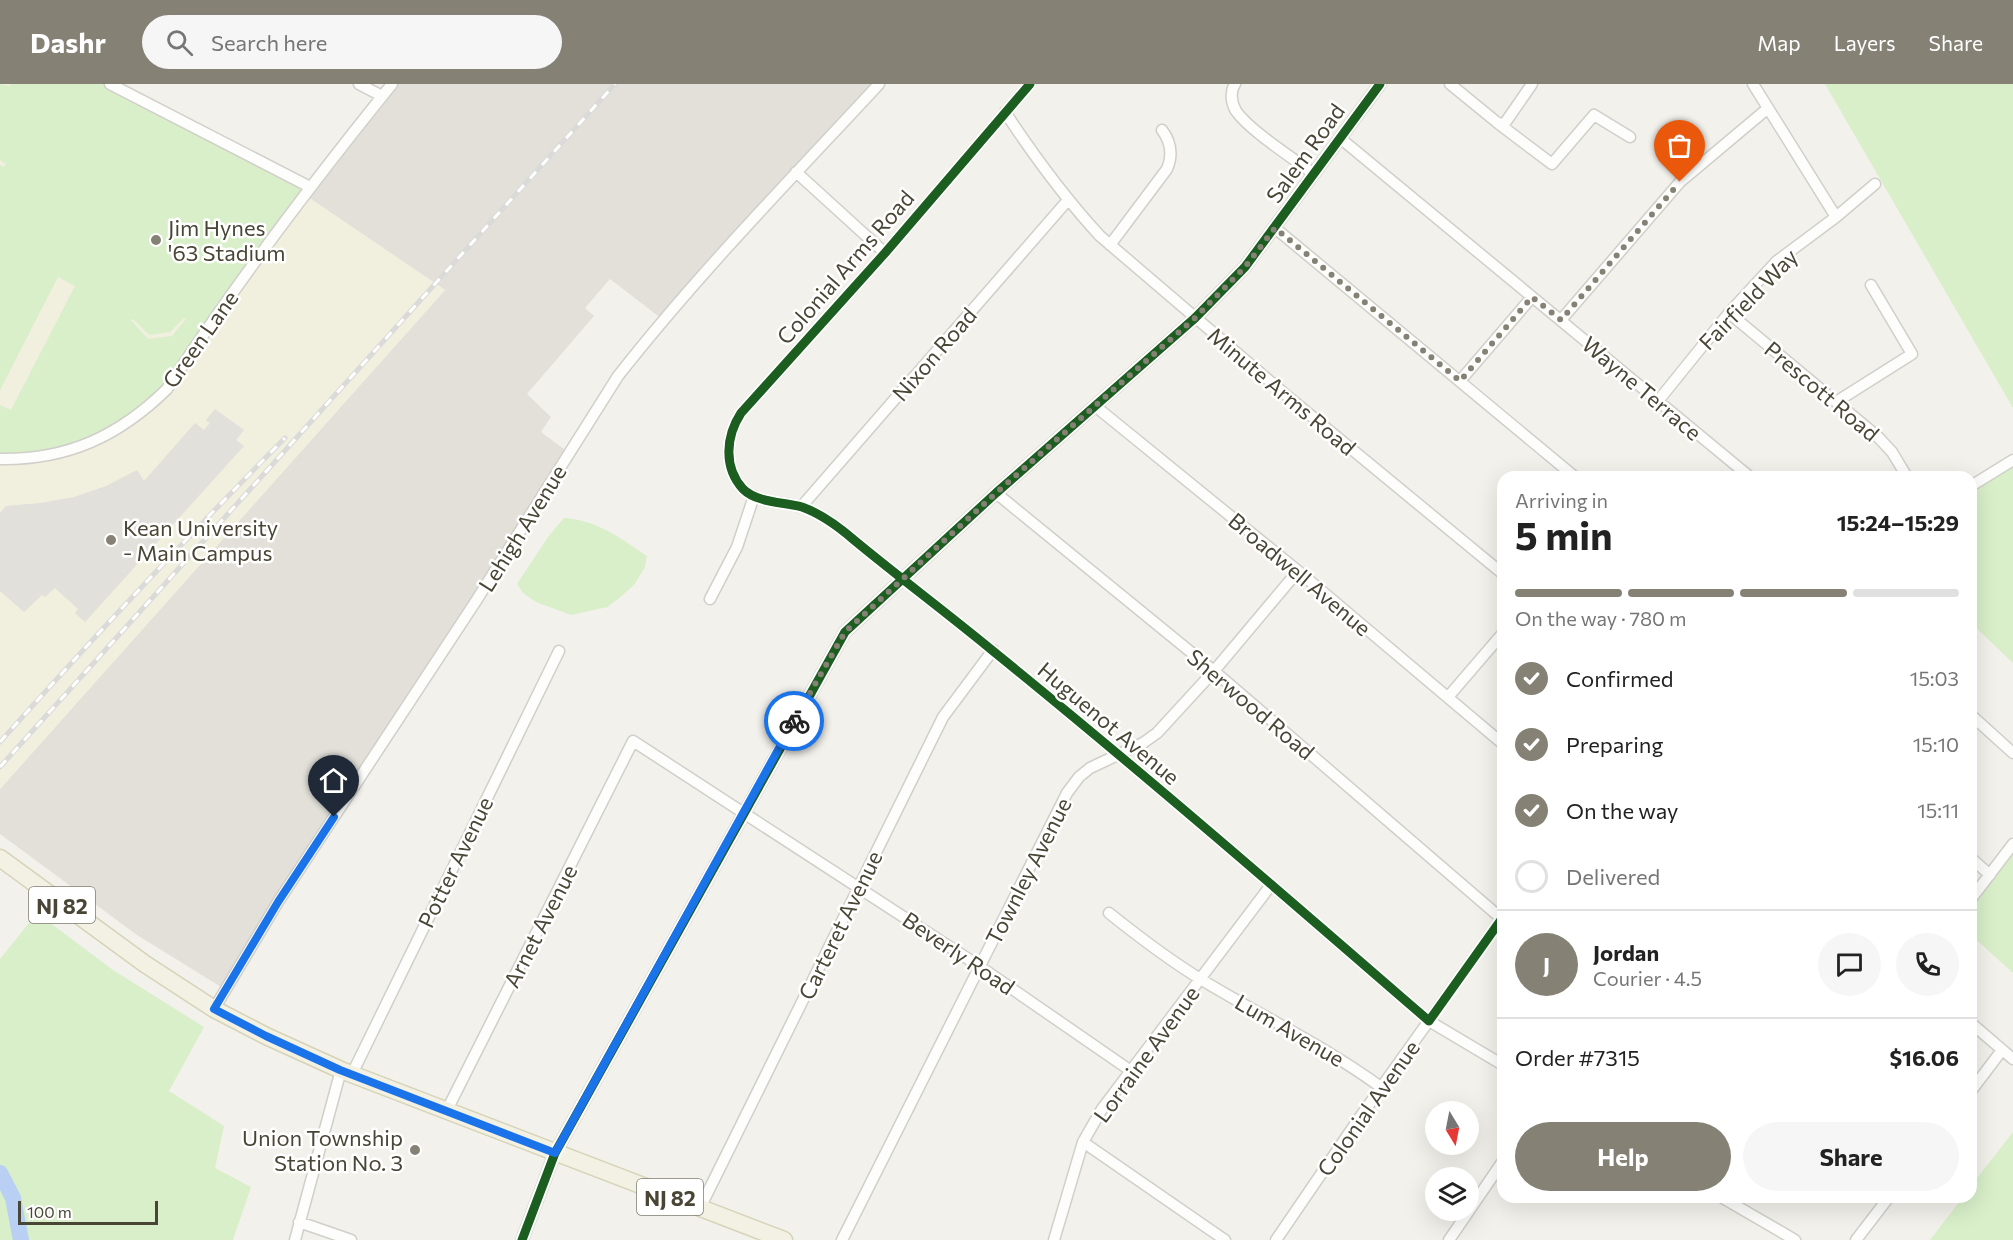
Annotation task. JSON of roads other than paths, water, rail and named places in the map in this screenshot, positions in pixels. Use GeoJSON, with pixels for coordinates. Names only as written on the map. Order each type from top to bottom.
{"type":"FeatureCollection","features":[{"type":"Feature","properties":{"kind":"main road","name":"NJ 82"},"geometry":{"type":"LineString","coordinates":[[0,858],[129,954],[214,1009],[266,1036],[346,1072],[446,1112],[700,1208],[764,1236],[784,1240]]}},
{"type":"Feature","properties":{"kind":"street"},"geometry":{"type":"LineString","coordinates":[[110,84],[310,187]]}},
{"type":"Feature","properties":{"kind":"street"},"geometry":{"type":"LineString","coordinates":[[359,84],[382,96]]}},
{"type":"Feature","properties":{"kind":"street","name":"Green Lane"},"geometry":{"type":"LineString","coordinates":[[0,459],[47,456],[81,447],[118,428],[146,409],[166,389],[229,296],[310,187],[392,84]]}},
{"type":"Feature","properties":{"kind":"street","name":"Lehigh Avenue"},"geometry":{"type":"LineString","coordinates":[[214,1009],[278,902],[476,601],[618,376],[796,172],[879,84]]}},
{"type":"Feature","properties":{"kind":"street","name":"Colonial Arms Road"},"geometry":{"type":"LineString","coordinates":[[743,489],[728,457],[731,433],[741,413],[885,253],[1030,84]]}},
{"type":"Feature","properties":{"kind":"street"},"geometry":{"type":"LineString","coordinates":[[1235,84],[1231,96],[1234,109],[1246,122],[1314,174]]}},
{"type":"Feature","properties":{"kind":"street","name":"Salem Road"},"geometry":{"type":"LineString","coordinates":[[522,1240],[555,1153],[845,632],[996,493],[1195,318],[1245,267],[1380,84]]}},
{"type":"Feature","properties":{"kind":"street"},"geometry":{"type":"LineString","coordinates":[[1450,84],[1552,164],[1594,116],[1630,137]]}},
{"type":"Feature","properties":{"kind":"street"},"geometry":{"type":"LineString","coordinates":[[1499,124],[1505,123],[1532,84]]}},
{"type":"Feature","properties":{"kind":"street"},"geometry":{"type":"LineString","coordinates":[[1753,84],[1836,217]]}},
{"type":"Feature","properties":{"kind":"street"},"geometry":{"type":"LineString","coordinates":[[1561,320],[1680,182],[1767,109]]}},
{"type":"Feature","properties":{"kind":"street","name":"Minute Arms Road"},"geometry":{"type":"LineString","coordinates":[[1005,112],[1068,200],[1110,245],[1497,569]]}},
{"type":"Feature","properties":{"kind":"street"},"geometry":{"type":"LineString","coordinates":[[1110,245],[1172,159],[1168,137],[1162,130]]}},
{"type":"Feature","properties":{"kind":"street","name":"Wayne Terrace"},"geometry":{"type":"LineString","coordinates":[[1340,138],[1743,471]]}},
{"type":"Feature","properties":{"kind":"street"},"geometry":{"type":"LineString","coordinates":[[796,172],[885,253]]}},
{"type":"Feature","properties":{"kind":"street","name":"Fairfield Way"},"geometry":{"type":"LineString","coordinates":[[1658,400],[1729,313],[1777,261],[1836,217],[1875,184]]}},
{"type":"Feature","properties":{"kind":"street","name":"Nixon Road"},"geometry":{"type":"LineString","coordinates":[[801,507],[1068,200]]}},
{"type":"Feature","properties":{"kind":"street"},"geometry":{"type":"LineString","coordinates":[[1275,228],[1568,471]]}},
{"type":"Feature","properties":{"kind":"street"},"geometry":{"type":"LineString","coordinates":[[1836,402],[1912,354],[1871,285]]}},
{"type":"Feature","properties":{"kind":"street"},"geometry":{"type":"LineString","coordinates":[[1460,381],[1532,297]]}},
{"type":"Feature","properties":{"kind":"street","name":"Prescott Road"},"geometry":{"type":"LineString","coordinates":[[1729,313],[1885,444],[1903,471]]}},
{"type":"Feature","properties":{"kind":"street","name":"Broadwell Avenue"},"geometry":{"type":"LineString","coordinates":[[1095,406],[1298,571],[1497,739]]}},
{"type":"Feature","properties":{"kind":"street"},"geometry":{"type":"LineString","coordinates":[[1977,482],[2013,460]]}},
{"type":"Feature","properties":{"kind":"street","name":"Huguenot Avenue"},"geometry":{"type":"LineString","coordinates":[[743,489],[754,496],[801,507],[839,527],[902,580],[993,650],[1429,1021],[1497,1061]]}},
{"type":"Feature","properties":{"kind":"street","name":"Sherwood Road"},"geometry":{"type":"LineString","coordinates":[[996,493],[1214,671],[1497,914]]}},
{"type":"Feature","properties":{"kind":"street"},"geometry":{"type":"LineString","coordinates":[[710,598],[737,547],[754,496]]}},
{"type":"Feature","properties":{"kind":"street","name":"Townley Avenue"},"geometry":{"type":"LineString","coordinates":[[842,1240],[1067,793],[1079,777],[1090,768],[1143,743],[1157,733],[1214,671],[1298,571]]}},
{"type":"Feature","properties":{"kind":"street"},"geometry":{"type":"LineString","coordinates":[[1448,697],[1497,640]]}},
{"type":"Feature","properties":{"kind":"street","name":"Carteret Avenue"},"geometry":{"type":"LineString","coordinates":[[700,1208],[943,717],[993,650]]}},
{"type":"Feature","properties":{"kind":"street","name":"Potter Avenue"},"geometry":{"type":"LineString","coordinates":[[295,1240],[346,1072],[559,651]]}},
{"type":"Feature","properties":{"kind":"street"},"geometry":{"type":"LineString","coordinates":[[1977,720],[2013,753]]}},
{"type":"Feature","properties":{"kind":"street","name":"Beverly Road"},"geometry":{"type":"LineString","coordinates":[[633,741],[980,966],[1131,1071]]}},
{"type":"Feature","properties":{"kind":"street","name":"Arnet Avenue"},"geometry":{"type":"LineString","coordinates":[[446,1112],[633,741]]}},
{"type":"Feature","properties":{"kind":"street"},"geometry":{"type":"LineString","coordinates":[[1977,891],[2013,844]]}},
{"type":"Feature","properties":{"kind":"street"},"geometry":{"type":"LineString","coordinates":[[1977,864],[1989,875]]}},
{"type":"Feature","properties":{"kind":"street","name":"Lorraine Avenue"},"geometry":{"type":"LineString","coordinates":[[1054,1240],[1083,1142],[1101,1109],[1271,885]]}},
{"type":"Feature","properties":{"kind":"street","name":"Lum Avenue"},"geometry":{"type":"LineString","coordinates":[[1109,914],[1201,980],[1353,1066],[1382,1088]]}},
{"type":"Feature","properties":{"kind":"street","name":"Colonial Avenue"},"geometry":{"type":"LineString","coordinates":[[1276,1240],[1497,925]]}},
{"type":"Feature","properties":{"kind":"street"},"geometry":{"type":"LineString","coordinates":[[1977,1028],[2013,1059]]}},
{"type":"Feature","properties":{"kind":"street"},"geometry":{"type":"LineString","coordinates":[[1977,1083],[2002,1050]]}},
{"type":"Feature","properties":{"kind":"street"},"geometry":{"type":"LineString","coordinates":[[1083,1142],[1225,1240]]}},
{"type":"Feature","properties":{"kind":"street"},"geometry":{"type":"LineString","coordinates":[[1449,1240],[1497,1170]]}},
{"type":"Feature","properties":{"kind":"street"},"geometry":{"type":"LineString","coordinates":[[1742,1203],[1795,1240]]}},
{"type":"Feature","properties":{"kind":"street"},"geometry":{"type":"LineString","coordinates":[[1856,1240],[1884,1203]]}},
{"type":"Feature","properties":{"kind":"street"},"geometry":{"type":"LineString","coordinates":[[299,1222],[351,1240]]}},
{"type":"Feature","properties":{"kind":"waterway"},"geometry":{"type":"LineString","coordinates":[[0,1173],[13,1198],[21,1240]]}},
{"type":"Feature","properties":{"kind":"railway"},"geometry":{"type":"LineString","coordinates":[[0,767],[615,84]]}},
{"type":"Feature","properties":{"kind":"railway"},"geometry":{"type":"LineString","coordinates":[[0,742],[141,588],[285,438]]}},
{"type":"Feature","properties":{"kind":"place","name":"Jim Hynes '63 Stadium"},"geometry":{"type":"Point","coordinates":[156,240]}},
{"type":"Feature","properties":{"kind":"place","name":"Kean University - Main Campus"},"geometry":{"type":"Point","coordinates":[111,540]}},
{"type":"Feature","properties":{"kind":"place","name":"Union Township Station No. 3"},"geometry":{"type":"Point","coordinates":[415,1150]}}]}
